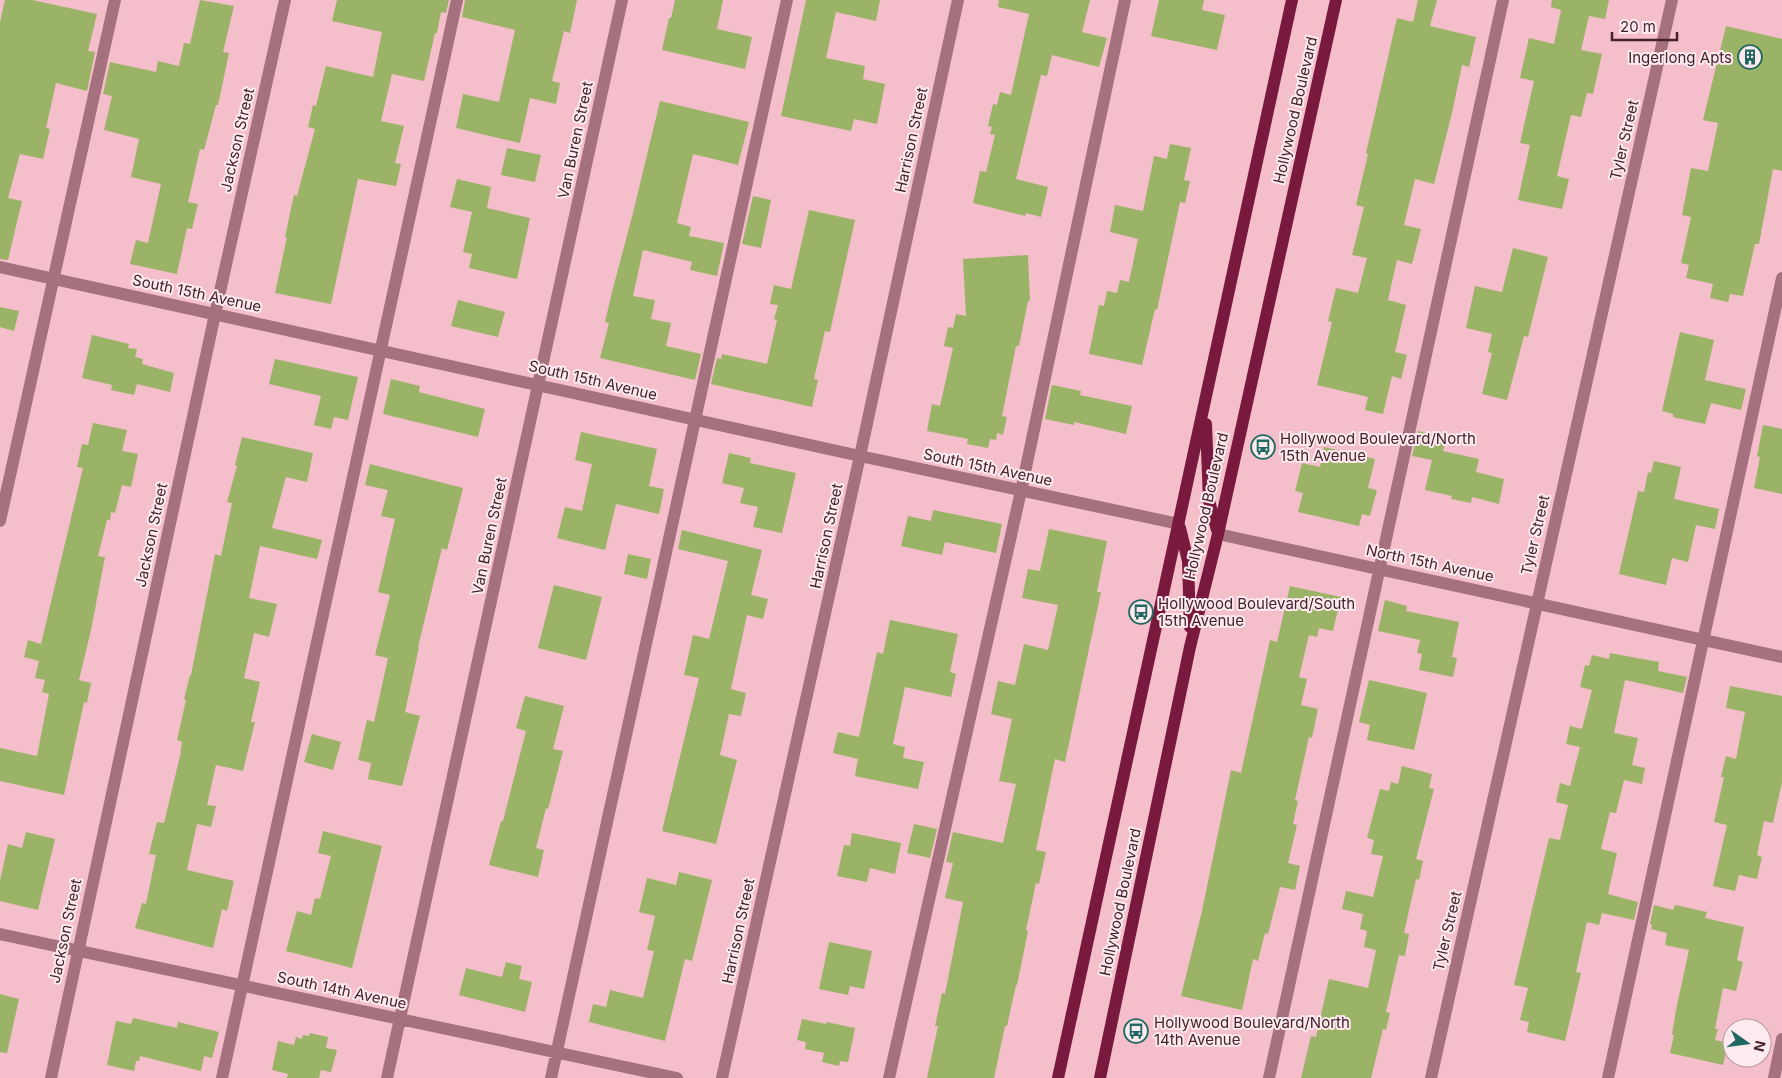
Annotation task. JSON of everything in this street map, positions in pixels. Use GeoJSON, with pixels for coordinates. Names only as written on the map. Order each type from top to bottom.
{"type":"FeatureCollection","features":[{"type":"Feature","properties":{"kind":"main road","name":"Hollywood Boulevard"},"geometry":{"type":"LineString","coordinates":[[1058,1078],[1292,0]]}},
{"type":"Feature","properties":{"kind":"main road","name":"Hollywood Boulevard"},"geometry":{"type":"LineString","coordinates":[[1100,1078],[1190,647],[1218,534],[1336,0]]}},
{"type":"Feature","properties":{"kind":"main road"},"geometry":{"type":"LineString","coordinates":[[1206,401],[1209,501],[1218,534]]}},
{"type":"Feature","properties":{"kind":"main road"},"geometry":{"type":"LineString","coordinates":[[1179,524],[1188,562],[1190,647]]}},
{"type":"Feature","properties":{"kind":"street"},"geometry":{"type":"LineString","coordinates":[[0,521],[115,0]]}},
{"type":"Feature","properties":{"kind":"street","name":"Jackson Street"},"geometry":{"type":"LineString","coordinates":[[50,1078],[215,314],[285,0]]}},
{"type":"Feature","properties":{"kind":"street"},"geometry":{"type":"LineString","coordinates":[[222,1078],[457,0]]}},
{"type":"Feature","properties":{"kind":"street","name":"Van Buren Street"},"geometry":{"type":"LineString","coordinates":[[387,1078],[622,0]]}},
{"type":"Feature","properties":{"kind":"street"},"geometry":{"type":"LineString","coordinates":[[551,1078],[787,0]]}},
{"type":"Feature","properties":{"kind":"street","name":"Harrison Street"},"geometry":{"type":"LineString","coordinates":[[722,1078],[860,456],[958,0]]}},
{"type":"Feature","properties":{"kind":"street"},"geometry":{"type":"LineString","coordinates":[[889,1078],[1021,491],[1125,0]]}},
{"type":"Feature","properties":{"kind":"street"},"geometry":{"type":"LineString","coordinates":[[1269,1078],[1503,0]]}},
{"type":"Feature","properties":{"kind":"street","name":"Tyler Street"},"geometry":{"type":"LineString","coordinates":[[1431,1078],[1672,0]]}},
{"type":"Feature","properties":{"kind":"street","name":"South 15th Avenue"},"geometry":{"type":"LineString","coordinates":[[0,267],[860,456],[1179,524]]}},
{"type":"Feature","properties":{"kind":"street"},"geometry":{"type":"LineString","coordinates":[[1608,1078],[1782,278]]}},
{"type":"Feature","properties":{"kind":"street","name":"North 15th Avenue"},"geometry":{"type":"LineString","coordinates":[[1218,534],[1782,658]]}},
{"type":"Feature","properties":{"kind":"street","name":"South 14th Avenue"},"geometry":{"type":"LineString","coordinates":[[0,934],[677,1078]]}},
{"type":"Feature","properties":{"kind":"street"},"geometry":{"type":"LineString","coordinates":[[1774,1078],[1782,1039]]}},
{"type":"Feature","properties":{"kind":"building"},"geometry":{"type":"Polygon","coordinates":[[[5,0],[32,0],[97,14],[88,51],[95,52],[87,91],[56,83],[46,128],[50,129],[43,159],[20,154],[8,198],[22,201],[8,260],[0,259],[0,22],[5,0]]]}},
{"type":"Feature","properties":{"kind":"building"},"geometry":{"type":"Polygon","coordinates":[[[200,0],[234,6],[223,52],[229,53],[218,105],[216,105],[204,150],[200,149],[188,202],[198,204],[192,229],[187,228],[177,274],[130,264],[136,240],[148,243],[161,184],[131,177],[139,139],[104,130],[112,96],[103,94],[110,62],[156,72],[158,61],[179,66],[184,43],[190,44],[200,0]]]}},
{"type":"Feature","properties":{"kind":"building"},"geometry":{"type":"Polygon","coordinates":[[[337,0],[449,0],[446,13],[441,12],[424,81],[392,74],[381,121],[404,126],[395,163],[401,164],[396,186],[358,179],[331,304],[275,293],[294,195],[297,196],[315,129],[308,127],[313,105],[316,106],[326,66],[373,77],[382,32],[332,21],[337,0]]]}},
{"type":"Feature","properties":{"kind":"building"},"geometry":{"type":"Polygon","coordinates":[[[465,0],[577,0],[570,33],[564,31],[552,81],[560,83],[556,104],[530,98],[520,143],[456,128],[463,94],[499,102],[515,30],[462,17],[465,0]]]}},
{"type":"Feature","properties":{"kind":"building"},"geometry":{"type":"Polygon","coordinates":[[[675,0],[723,0],[717,29],[752,37],[745,69],[662,50],[675,0]]]}},
{"type":"Feature","properties":{"kind":"building"},"geometry":{"type":"Polygon","coordinates":[[[806,0],[880,0],[876,21],[836,12],[826,58],[865,66],[863,79],[885,84],[877,124],[854,119],[851,131],[781,116],[806,0]]]}},
{"type":"Feature","properties":{"kind":"building"},"geometry":{"type":"Polygon","coordinates":[[[999,0],[1090,0],[1082,32],[1107,38],[1099,67],[1052,55],[1047,76],[1041,75],[1016,179],[1048,187],[1041,217],[1026,213],[1025,216],[973,203],[980,171],[986,172],[995,135],[990,134],[992,127],[988,126],[993,104],[997,105],[1000,92],[1011,95],[1029,14],[998,7],[999,0]]]}},
{"type":"Feature","properties":{"kind":"building"},"geometry":{"type":"Polygon","coordinates":[[[1159,0],[1204,0],[1202,10],[1225,15],[1217,50],[1151,36],[1159,0]]]}},
{"type":"Feature","properties":{"kind":"building"},"geometry":{"type":"Polygon","coordinates":[[[1418,0],[1437,0],[1430,26],[1476,37],[1469,67],[1462,65],[1434,184],[1415,179],[1404,225],[1421,229],[1412,264],[1397,260],[1388,300],[1406,305],[1395,352],[1407,355],[1401,379],[1392,376],[1383,414],[1365,410],[1368,397],[1317,385],[1332,322],[1328,321],[1336,288],[1358,293],[1367,258],[1352,255],[1364,207],[1356,205],[1368,154],[1366,153],[1397,18],[1413,22],[1418,0]]]}},
{"type":"Feature","properties":{"kind":"building"},"geometry":{"type":"Polygon","coordinates":[[[1552,0],[1609,0],[1605,19],[1589,16],[1581,50],[1602,54],[1593,94],[1587,93],[1581,117],[1571,115],[1557,176],[1569,179],[1562,209],[1518,200],[1530,145],[1520,143],[1534,81],[1520,78],[1529,38],[1554,44],[1561,10],[1551,7],[1552,0]]]}},
{"type":"Feature","properties":{"kind":"building"},"geometry":{"type":"Polygon","coordinates":[[[1726,26],[1782,39],[1782,171],[1773,169],[1759,244],[1755,244],[1743,296],[1730,294],[1728,302],[1710,298],[1713,284],[1686,278],[1689,265],[1681,263],[1691,217],[1682,215],[1691,168],[1708,171],[1718,123],[1703,120],[1726,26]]]}},
{"type":"Feature","properties":{"kind":"building"},"geometry":{"type":"Polygon","coordinates":[[[660,101],[749,122],[738,165],[693,154],[677,223],[691,227],[689,236],[724,243],[717,276],[690,270],[692,262],[643,250],[633,296],[655,300],[651,319],[671,323],[666,346],[701,354],[695,380],[600,358],[609,323],[605,322],[612,292],[660,101]]]}},
{"type":"Feature","properties":{"kind":"building"},"geometry":{"type":"Polygon","coordinates":[[[1170,144],[1191,148],[1184,180],[1190,181],[1185,203],[1180,202],[1157,310],[1155,309],[1142,365],[1089,354],[1099,305],[1104,306],[1107,291],[1117,293],[1120,280],[1129,282],[1138,239],[1110,232],[1115,205],[1143,211],[1154,156],[1167,159],[1170,144]]]}},
{"type":"Feature","properties":{"kind":"building"},"geometry":{"type":"Polygon","coordinates":[[[507,148],[541,155],[535,182],[501,175],[507,148]]]}},
{"type":"Feature","properties":{"kind":"building"},"geometry":{"type":"Polygon","coordinates":[[[457,179],[491,187],[487,208],[530,218],[517,279],[469,268],[472,254],[463,252],[472,212],[450,207],[457,179]]]}},
{"type":"Feature","properties":{"kind":"building"},"geometry":{"type":"Polygon","coordinates":[[[753,196],[771,200],[761,248],[742,244],[753,196]]]}},
{"type":"Feature","properties":{"kind":"building"},"geometry":{"type":"Polygon","coordinates":[[[809,210],[855,220],[830,332],[825,331],[814,379],[818,380],[812,407],[711,384],[717,358],[721,359],[722,354],[767,364],[777,320],[774,319],[778,305],[770,304],[774,285],[791,289],[809,210]]]}},
{"type":"Feature","properties":{"kind":"building"},"geometry":{"type":"Polygon","coordinates":[[[1513,248],[1548,257],[1528,337],[1524,336],[1507,400],[1482,394],[1492,353],[1488,352],[1492,334],[1466,328],[1475,286],[1502,292],[1513,248]]]}},
{"type":"Feature","properties":{"kind":"building"},"geometry":{"type":"Polygon","coordinates":[[[1028,255],[1030,301],[1028,301],[1019,346],[1016,346],[1002,416],[1007,417],[1003,435],[997,433],[996,440],[990,439],[988,448],[967,444],[968,439],[927,431],[932,404],[940,406],[953,348],[944,346],[948,327],[953,328],[956,314],[966,316],[963,259],[1028,255]]]}},
{"type":"Feature","properties":{"kind":"building"},"geometry":{"type":"Polygon","coordinates":[[[458,300],[505,312],[498,337],[451,326],[458,300]]]}},
{"type":"Feature","properties":{"kind":"building"},"geometry":{"type":"Polygon","coordinates":[[[0,307],[19,311],[14,331],[0,327],[0,307]]]}},
{"type":"Feature","properties":{"kind":"building"},"geometry":{"type":"Polygon","coordinates":[[[1680,332],[1714,340],[1705,380],[1746,389],[1741,410],[1711,403],[1705,424],[1673,417],[1673,414],[1662,411],[1680,332]]]}},
{"type":"Feature","properties":{"kind":"building"},"geometry":{"type":"Polygon","coordinates":[[[92,335],[129,344],[128,348],[137,349],[135,357],[143,359],[142,364],[174,373],[170,392],[137,384],[134,395],[111,390],[112,385],[82,378],[92,335]]]}},
{"type":"Feature","properties":{"kind":"building"},"geometry":{"type":"Polygon","coordinates":[[[275,359],[358,377],[348,420],[334,417],[331,429],[314,425],[321,396],[269,384],[275,359]]]}},
{"type":"Feature","properties":{"kind":"building"},"geometry":{"type":"Polygon","coordinates":[[[391,379],[420,386],[419,392],[485,409],[478,437],[383,414],[391,379]]]}},
{"type":"Feature","properties":{"kind":"building"},"geometry":{"type":"Polygon","coordinates":[[[1052,385],[1081,391],[1080,395],[1132,406],[1126,434],[1074,422],[1074,425],[1045,419],[1052,385]]]}},
{"type":"Feature","properties":{"kind":"building"},"geometry":{"type":"Polygon","coordinates":[[[93,423],[127,430],[122,451],[138,454],[131,487],[122,485],[115,513],[111,512],[110,520],[107,520],[98,556],[105,557],[79,680],[91,683],[87,703],[84,702],[64,795],[0,781],[0,748],[37,756],[49,694],[42,692],[45,680],[35,678],[39,661],[24,657],[28,640],[41,644],[83,468],[77,467],[82,444],[88,445],[93,423]]]}},
{"type":"Feature","properties":{"kind":"building"},"geometry":{"type":"Polygon","coordinates":[[[1763,425],[1782,429],[1782,494],[1754,488],[1760,457],[1757,456],[1763,425]]]}},
{"type":"Feature","properties":{"kind":"building"},"geometry":{"type":"Polygon","coordinates":[[[1418,431],[1446,438],[1443,451],[1479,459],[1476,472],[1504,479],[1499,504],[1472,497],[1471,503],[1451,499],[1452,496],[1425,490],[1432,460],[1412,456],[1418,431]]]}},
{"type":"Feature","properties":{"kind":"building"},"geometry":{"type":"Polygon","coordinates":[[[581,432],[657,449],[649,486],[664,489],[659,514],[616,504],[605,550],[557,538],[565,507],[582,511],[592,464],[575,460],[581,432]]]}},
{"type":"Feature","properties":{"kind":"building"},"geometry":{"type":"Polygon","coordinates":[[[242,437],[313,453],[307,482],[286,477],[272,528],[322,540],[317,559],[260,546],[249,598],[277,604],[269,637],[254,633],[244,678],[260,682],[251,722],[255,722],[243,771],[216,765],[207,805],[216,806],[211,827],[197,824],[187,870],[234,881],[227,911],[222,909],[213,948],[135,928],[142,903],[146,904],[156,855],[149,854],[157,822],[164,823],[180,756],[182,742],[177,740],[186,700],[184,699],[191,675],[215,554],[221,556],[232,503],[227,502],[237,466],[235,465],[242,437]]]}},
{"type":"Feature","properties":{"kind":"building"},"geometry":{"type":"Polygon","coordinates":[[[1324,447],[1375,459],[1368,488],[1377,490],[1370,516],[1362,514],[1359,526],[1298,512],[1303,493],[1295,491],[1302,463],[1320,467],[1324,447]]]}},
{"type":"Feature","properties":{"kind":"building"},"geometry":{"type":"Polygon","coordinates":[[[729,453],[751,458],[750,463],[796,473],[782,533],[753,527],[758,507],[740,503],[744,488],[722,483],[729,453]]]}},
{"type":"Feature","properties":{"kind":"building"},"geometry":{"type":"Polygon","coordinates":[[[1654,461],[1681,467],[1674,499],[1719,509],[1715,529],[1696,525],[1688,562],[1672,558],[1666,585],[1619,574],[1638,491],[1644,492],[1648,472],[1651,473],[1654,461]]]}},
{"type":"Feature","properties":{"kind":"building"},"geometry":{"type":"Polygon","coordinates":[[[370,464],[463,488],[447,550],[442,548],[418,647],[405,712],[420,716],[402,786],[368,779],[371,763],[358,760],[367,720],[374,722],[388,658],[375,655],[390,595],[378,592],[395,519],[381,516],[388,490],[365,485],[370,464]]]}},
{"type":"Feature","properties":{"kind":"building"},"geometry":{"type":"Polygon","coordinates":[[[933,510],[1002,524],[996,553],[945,542],[942,555],[901,546],[908,516],[931,521],[933,510]]]}},
{"type":"Feature","properties":{"kind":"building"},"geometry":{"type":"Polygon","coordinates":[[[1049,529],[1107,541],[1097,592],[1101,592],[1065,762],[1055,759],[1036,850],[1046,852],[1039,884],[1036,883],[1017,985],[1007,1026],[1005,1026],[994,1078],[927,1078],[938,1026],[935,1026],[942,993],[945,994],[963,902],[945,898],[953,863],[946,862],[953,832],[1003,843],[1016,784],[999,781],[1012,719],[991,714],[998,681],[1015,685],[1024,644],[1048,650],[1058,605],[1022,598],[1028,569],[1040,571],[1049,529]]]}},
{"type":"Feature","properties":{"kind":"building"},"geometry":{"type":"Polygon","coordinates":[[[682,530],[762,550],[751,595],[768,599],[763,619],[747,615],[731,689],[746,693],[741,716],[729,714],[720,755],[737,760],[716,844],[662,831],[699,678],[684,675],[693,635],[709,639],[728,561],[678,549],[682,530]]]}},
{"type":"Feature","properties":{"kind":"building"},"geometry":{"type":"Polygon","coordinates":[[[628,554],[651,559],[647,579],[624,574],[628,554]]]}},
{"type":"Feature","properties":{"kind":"building"},"geometry":{"type":"Polygon","coordinates":[[[554,585],[602,597],[586,660],[538,648],[554,585]]]}},
{"type":"Feature","properties":{"kind":"building"},"geometry":{"type":"Polygon","coordinates":[[[1290,586],[1341,597],[1333,631],[1319,628],[1317,637],[1309,635],[1299,677],[1307,679],[1301,705],[1318,709],[1312,738],[1309,737],[1295,800],[1298,801],[1293,824],[1297,825],[1288,863],[1300,866],[1295,890],[1280,887],[1268,934],[1265,933],[1258,961],[1253,959],[1242,1010],[1181,996],[1202,911],[1231,770],[1241,773],[1270,640],[1277,642],[1290,586]]]}},
{"type":"Feature","properties":{"kind":"building"},"geometry":{"type":"Polygon","coordinates":[[[1385,600],[1407,606],[1406,611],[1459,622],[1452,657],[1457,658],[1453,677],[1419,670],[1422,654],[1417,653],[1420,640],[1378,631],[1385,600]]]}},
{"type":"Feature","properties":{"kind":"building"},"geometry":{"type":"Polygon","coordinates":[[[890,620],[958,634],[950,672],[956,674],[951,697],[905,687],[893,744],[905,747],[903,758],[924,762],[918,789],[855,776],[858,759],[833,753],[838,732],[859,737],[877,652],[883,654],[890,620]]]}},
{"type":"Feature","properties":{"kind":"building"},"geometry":{"type":"Polygon","coordinates":[[[1610,653],[1659,662],[1658,671],[1687,677],[1683,693],[1625,680],[1614,733],[1638,738],[1632,765],[1645,768],[1642,784],[1624,780],[1616,813],[1610,812],[1601,849],[1617,853],[1608,894],[1638,902],[1634,920],[1602,913],[1599,925],[1587,922],[1576,972],[1581,973],[1565,1041],[1527,1032],[1529,1022],[1520,1020],[1528,988],[1514,985],[1549,838],[1560,840],[1568,805],[1556,802],[1560,783],[1570,786],[1580,747],[1566,744],[1570,726],[1582,729],[1592,690],[1580,687],[1585,665],[1589,666],[1592,655],[1609,659],[1610,653]]]}},
{"type":"Feature","properties":{"kind":"building"},"geometry":{"type":"Polygon","coordinates":[[[1369,680],[1427,693],[1414,750],[1367,740],[1370,725],[1359,722],[1369,680]]]}},
{"type":"Feature","properties":{"kind":"building"},"geometry":{"type":"Polygon","coordinates":[[[1730,686],[1782,696],[1782,782],[1773,823],[1764,821],[1757,855],[1762,857],[1757,879],[1739,875],[1735,891],[1713,886],[1727,825],[1714,822],[1724,777],[1721,777],[1726,756],[1736,759],[1745,712],[1726,708],[1730,686]]]}},
{"type":"Feature","properties":{"kind":"building"},"geometry":{"type":"Polygon","coordinates":[[[525,696],[564,706],[553,749],[563,751],[536,848],[544,850],[538,877],[489,865],[501,821],[503,821],[526,731],[516,728],[525,696]]]}},
{"type":"Feature","properties":{"kind":"building"},"geometry":{"type":"Polygon","coordinates":[[[312,734],[341,742],[333,770],[304,762],[312,734]]]}},
{"type":"Feature","properties":{"kind":"building"},"geometry":{"type":"Polygon","coordinates":[[[1402,766],[1432,774],[1429,788],[1434,789],[1416,859],[1423,861],[1419,880],[1416,879],[1404,933],[1409,934],[1405,956],[1399,955],[1386,1012],[1390,1013],[1386,1030],[1383,1029],[1371,1078],[1301,1078],[1311,1036],[1316,1037],[1329,979],[1368,988],[1376,950],[1364,947],[1367,931],[1360,929],[1363,914],[1342,909],[1346,891],[1373,897],[1383,856],[1371,854],[1374,840],[1367,838],[1380,789],[1389,791],[1391,782],[1398,784],[1402,766]]]}},
{"type":"Feature","properties":{"kind":"building"},"geometry":{"type":"Polygon","coordinates":[[[914,824],[937,829],[930,858],[907,853],[914,824]]]}},
{"type":"Feature","properties":{"kind":"building"},"geometry":{"type":"Polygon","coordinates":[[[323,831],[382,846],[352,968],[286,951],[297,911],[311,915],[315,898],[320,899],[331,856],[318,853],[323,831]]]}},
{"type":"Feature","properties":{"kind":"building"},"geometry":{"type":"Polygon","coordinates":[[[26,832],[55,839],[38,910],[0,901],[0,881],[8,844],[22,848],[26,832]]]}},
{"type":"Feature","properties":{"kind":"building"},"geometry":{"type":"Polygon","coordinates":[[[852,833],[901,843],[895,874],[870,868],[867,882],[837,876],[844,845],[850,846],[852,833]]]}},
{"type":"Feature","properties":{"kind":"building"},"geometry":{"type":"Polygon","coordinates":[[[679,872],[712,880],[692,961],[685,959],[665,1041],[589,1022],[593,1004],[606,1007],[610,990],[643,998],[654,951],[647,950],[655,916],[639,912],[647,878],[676,885],[679,872]]]}},
{"type":"Feature","properties":{"kind":"building"},"geometry":{"type":"Polygon","coordinates":[[[1654,905],[1673,910],[1675,905],[1707,912],[1705,918],[1744,927],[1737,960],[1743,962],[1736,991],[1723,988],[1715,1029],[1718,1029],[1715,1040],[1722,1042],[1722,1065],[1670,1053],[1676,1010],[1689,950],[1665,945],[1667,933],[1651,929],[1652,925],[1650,924],[1654,905]]]}},
{"type":"Feature","properties":{"kind":"building"},"geometry":{"type":"Polygon","coordinates":[[[829,942],[872,951],[864,989],[850,986],[848,995],[819,989],[829,942]]]}},
{"type":"Feature","properties":{"kind":"building"},"geometry":{"type":"Polygon","coordinates":[[[506,962],[522,966],[519,979],[532,982],[525,1012],[459,995],[466,968],[502,977],[506,962]]]}},
{"type":"Feature","properties":{"kind":"building"},"geometry":{"type":"Polygon","coordinates":[[[0,994],[19,999],[7,1053],[0,1052],[0,994]]]}},
{"type":"Feature","properties":{"kind":"building"},"geometry":{"type":"Polygon","coordinates":[[[133,1018],[177,1028],[178,1022],[219,1032],[212,1058],[204,1056],[201,1071],[140,1056],[139,1061],[136,1061],[134,1071],[107,1065],[116,1021],[131,1024],[133,1018]]]}},
{"type":"Feature","properties":{"kind":"building"},"geometry":{"type":"Polygon","coordinates":[[[802,1019],[855,1028],[848,1062],[840,1061],[839,1066],[822,1062],[824,1053],[805,1049],[806,1042],[797,1040],[802,1019]]]}},
{"type":"Feature","properties":{"kind":"building"},"geometry":{"type":"Polygon","coordinates":[[[310,1033],[328,1037],[326,1048],[337,1050],[331,1072],[321,1070],[319,1078],[287,1078],[288,1074],[272,1070],[278,1041],[294,1045],[296,1037],[302,1039],[303,1035],[309,1036],[310,1033]]]}},
{"type":"Feature","properties":{"kind":"place","name":"Ingerlong Apts"},"geometry":{"type":"Point","coordinates":[1750,57]}},
{"type":"Feature","properties":{"kind":"place","name":"Hollywood Boulevard/North 15th Avenue"},"geometry":{"type":"Point","coordinates":[1263,447]}},
{"type":"Feature","properties":{"kind":"place","name":"Hollywood Boulevard/South 15th Avenue"},"geometry":{"type":"Point","coordinates":[1141,612]}},
{"type":"Feature","properties":{"kind":"place","name":"Hollywood Boulevard/North 14th Avenue"},"geometry":{"type":"Point","coordinates":[1136,1031]}}]}
